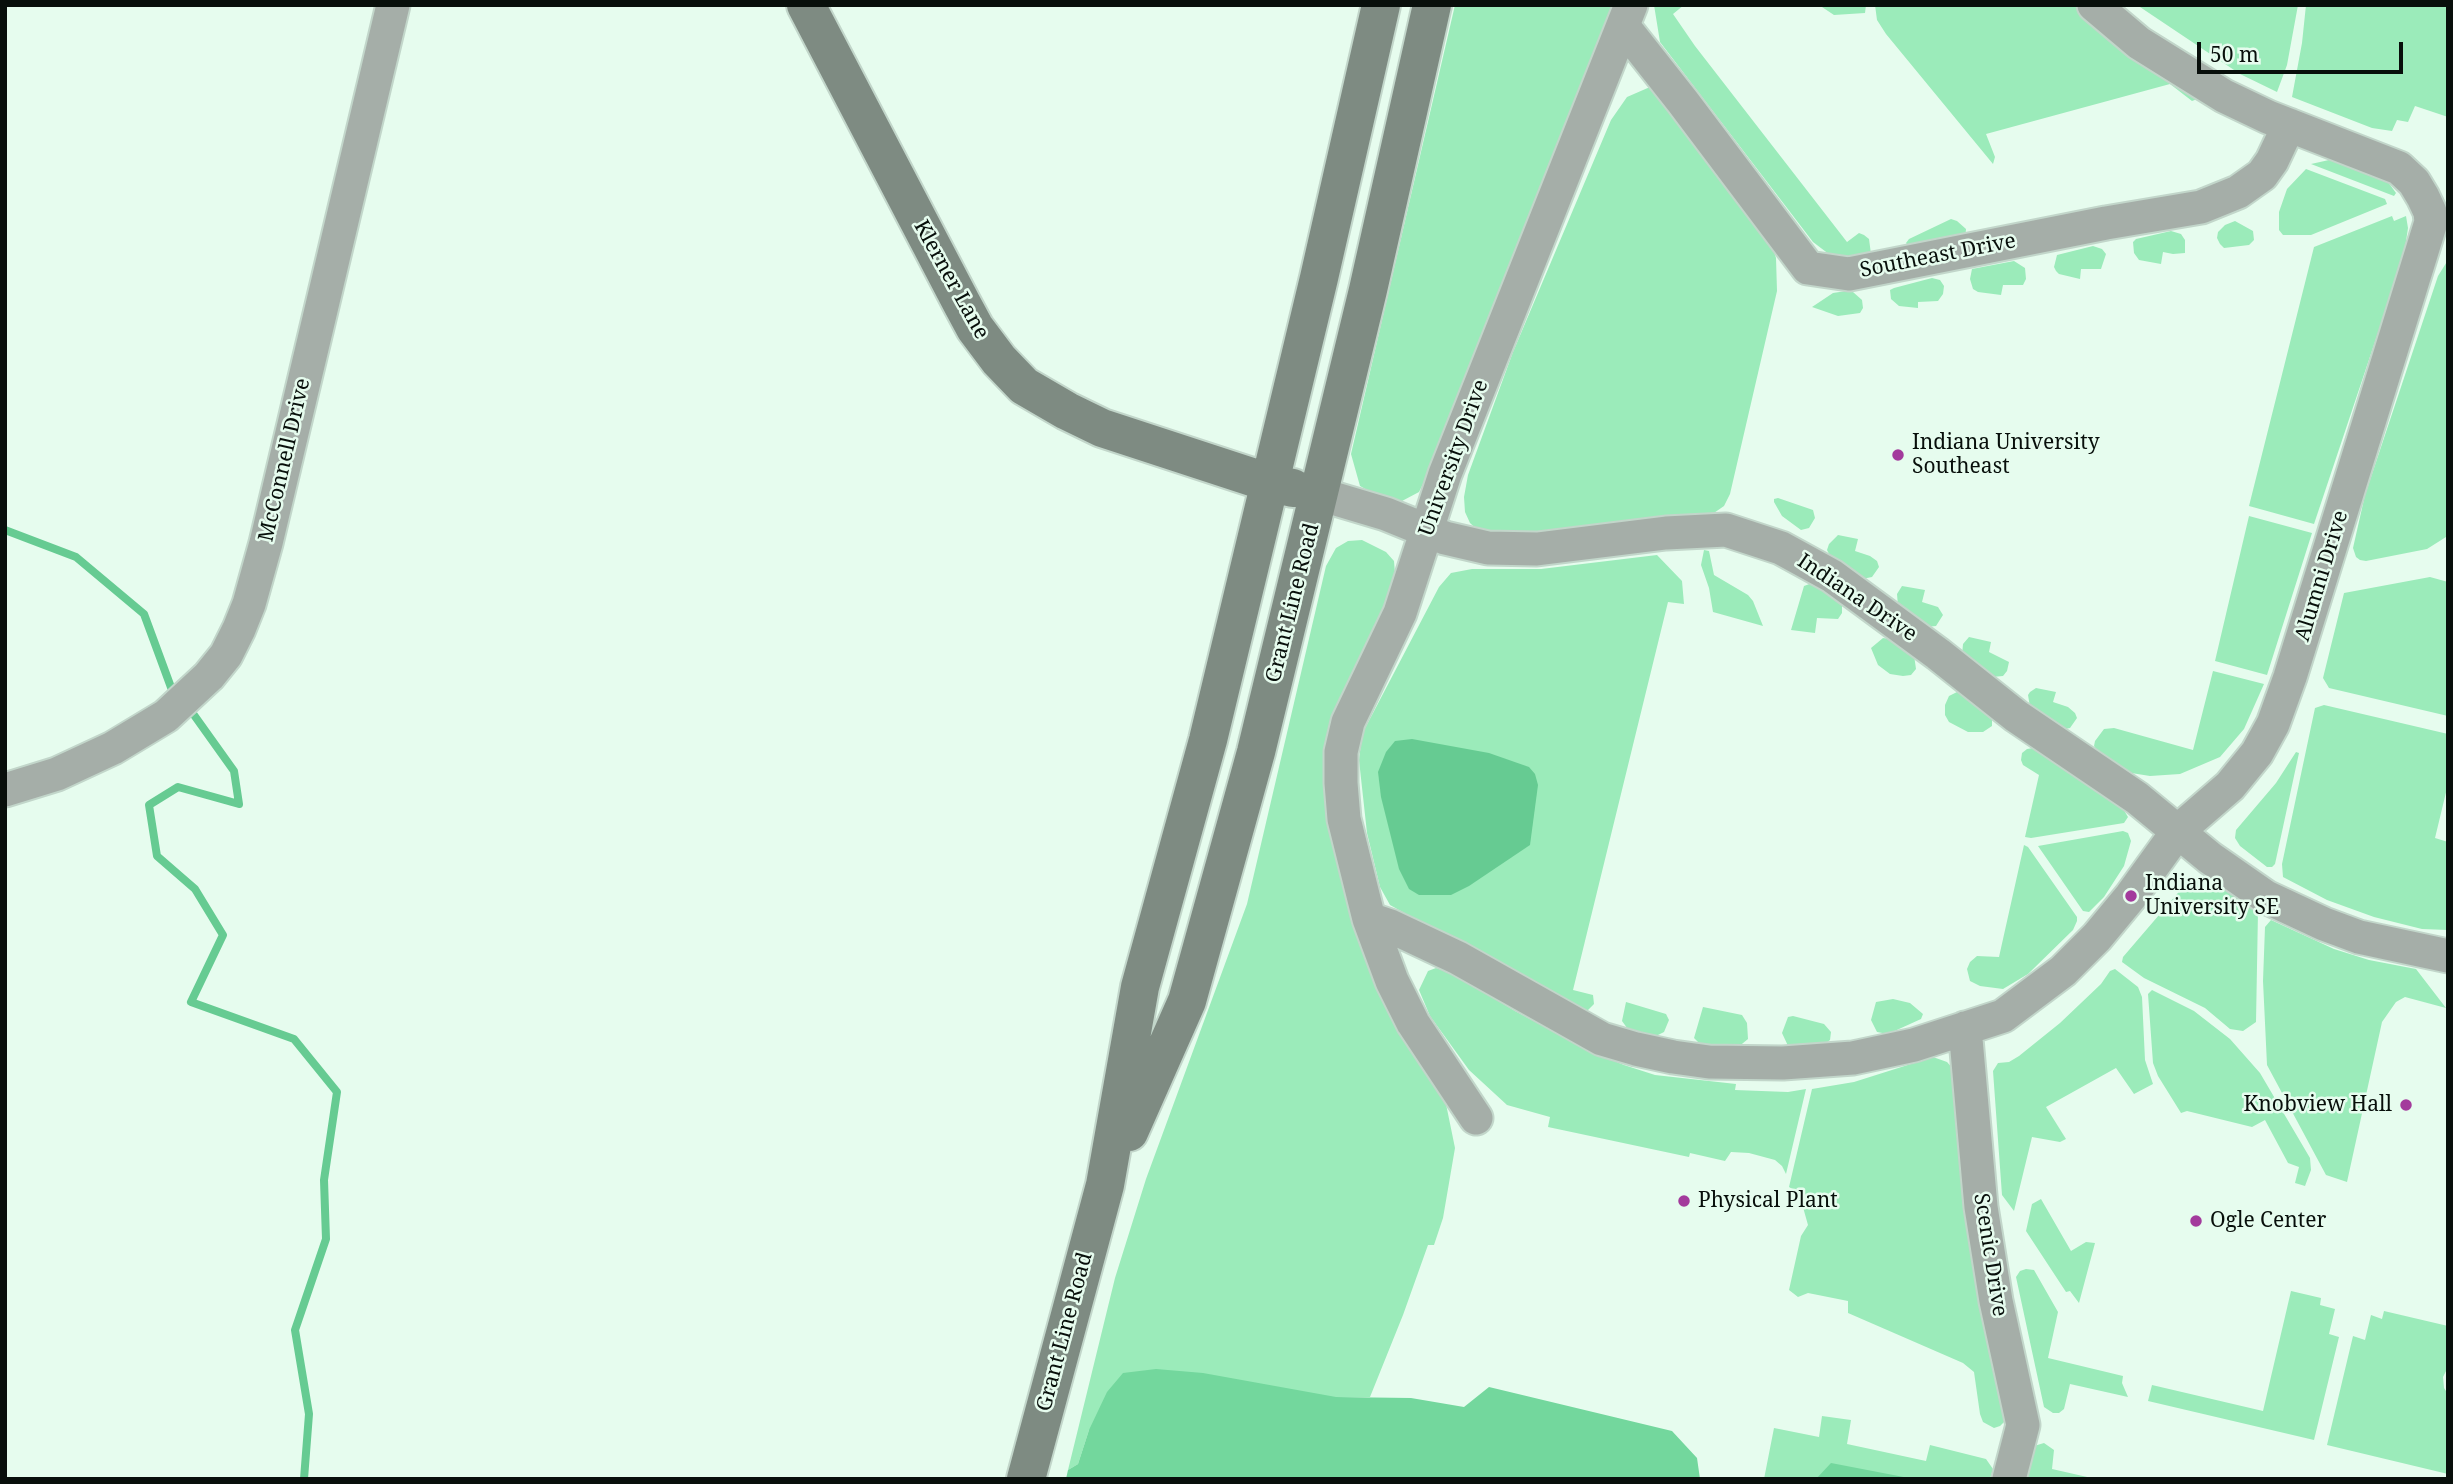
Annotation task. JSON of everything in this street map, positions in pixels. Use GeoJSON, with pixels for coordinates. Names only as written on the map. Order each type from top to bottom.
{"type":"FeatureCollection","features":[{"type":"Feature","properties":{"kind":"main road","name":"Klerner Lane"},"geometry":{"type":"LineString","coordinates":[[806,5],[975,328],[999,360],[1024,386],[1102,428],[1270,483],[1320,494]]}},
{"type":"Feature","properties":{"kind":"main road","name":"Grant Line Road"},"geometry":{"type":"LineString","coordinates":[[1026,1479],[1105,1185],[1140,986],[1208,740],[1319,278],[1381,5]]}},
{"type":"Feature","properties":{"kind":"main road","name":"Grant Line Road"},"geometry":{"type":"LineString","coordinates":[[1105,1185],[1187,1001],[1256,752],[1320,494],[1432,5]]}},
{"type":"Feature","properties":{"kind":"street","name":"McConnell Drive"},"geometry":{"type":"LineString","coordinates":[[5,790],[57,774],[113,748],[166,716],[209,676],[226,655],[239,629],[266,543],[393,5]]}},
{"type":"Feature","properties":{"kind":"street","name":"Alumni Drive"},"geometry":{"type":"LineString","coordinates":[[1369,919],[1458,958],[1602,1039],[1636,1049],[1709,1062],[1783,1063],[1863,1056],[1914,1045],[2003,1016],[2063,971],[2097,937],[2131,896],[2178,831],[2230,786],[2257,754],[2273,724],[2334,539],[2431,222],[2430,212],[2414,182],[2399,168],[2224,96],[2138,43],[2094,5]]}},
{"type":"Feature","properties":{"kind":"street","name":"Southeast Drive"},"geometry":{"type":"LineString","coordinates":[[1627,16],[1683,102],[1808,268],[1849,274],[2201,207],[2238,192],[2262,174],[2272,162],[2289,125]]}},
{"type":"Feature","properties":{"kind":"street","name":"University Drive"},"geometry":{"type":"LineString","coordinates":[[1476,1118],[1413,1023],[1392,981],[1369,919],[1344,819],[1340,783],[1341,752],[1348,722],[1400,614],[1445,474],[1627,16]]}},
{"type":"Feature","properties":{"kind":"street","name":"Indiana Drive"},"geometry":{"type":"LineString","coordinates":[[1320,494],[1386,514],[1426,531],[1488,548],[1537,549],[1666,533],[1726,530],[1781,548],[1832,576],[1938,654],[2016,716],[2137,798],[2210,858],[2266,897],[2358,937],[2448,956]]}},
{"type":"Feature","properties":{"kind":"street","name":"Scenic Drive"},"geometry":{"type":"LineString","coordinates":[[1965,1028],[1981,1207],[1996,1301],[2023,1425],[2009,1479]]}},
{"type":"Feature","properties":{"kind":"shaded area"},"geometry":{"type":"Polygon","coordinates":[[[1455,5],[1621,5],[1439,452],[1419,492],[1402,501],[1378,496],[1360,486],[1351,454],[1455,5]]]}},
{"type":"Feature","properties":{"kind":"shaded area"},"geometry":{"type":"Polygon","coordinates":[[[1654,5],[1684,5],[1673,14],[1695,46],[1847,242],[1859,233],[1864,235],[1869,239],[1871,254],[1838,261],[1813,242],[1660,42],[1654,5]]]}},
{"type":"Feature","properties":{"kind":"shaded area"},"geometry":{"type":"Polygon","coordinates":[[[1819,5],[1866,5],[1865,13],[1834,15],[1819,5]]]}},
{"type":"Feature","properties":{"kind":"shaded area"},"geometry":{"type":"Polygon","coordinates":[[[1875,5],[2082,5],[2200,98],[2192,101],[2170,84],[1986,134],[1995,157],[1993,164],[1886,34],[1877,20],[1875,5]]]}},
{"type":"Feature","properties":{"kind":"shaded area"},"geometry":{"type":"Polygon","coordinates":[[[2137,5],[2298,5],[2287,65],[2277,92],[2240,74],[2137,5]]]}},
{"type":"Feature","properties":{"kind":"shaded area"},"geometry":{"type":"Polygon","coordinates":[[[2306,5],[2448,5],[2448,117],[2415,106],[2408,122],[2397,120],[2392,131],[2372,128],[2292,97],[2306,5]]]}},
{"type":"Feature","properties":{"kind":"shaded area"},"geometry":{"type":"Polygon","coordinates":[[[1650,87],[1656,89],[1770,239],[1776,258],[1777,291],[1730,494],[1724,506],[1711,515],[1565,535],[1482,534],[1470,523],[1465,512],[1464,497],[1468,475],[1513,352],[1611,120],[1627,97],[1650,87]]]}},
{"type":"Feature","properties":{"kind":"shaded area"},"geometry":{"type":"Polygon","coordinates":[[[2338,158],[2378,174],[2396,193],[2394,196],[2311,164],[2338,158]]]}},
{"type":"Feature","properties":{"kind":"shaded area"},"geometry":{"type":"Polygon","coordinates":[[[2306,169],[2385,199],[2387,204],[2311,235],[2283,235],[2279,230],[2279,212],[2287,189],[2306,169]]]}},
{"type":"Feature","properties":{"kind":"shaded area"},"geometry":{"type":"Polygon","coordinates":[[[2392,216],[2394,221],[2406,216],[2408,228],[2404,255],[2314,524],[2249,506],[2314,247],[2392,216]]]}},
{"type":"Feature","properties":{"kind":"shaded area"},"geometry":{"type":"Polygon","coordinates":[[[1951,219],[1966,229],[1965,242],[1909,247],[1906,243],[1909,239],[1951,219]]]}},
{"type":"Feature","properties":{"kind":"shaded area"},"geometry":{"type":"Polygon","coordinates":[[[2235,221],[2253,231],[2254,240],[2249,245],[2224,248],[2217,238],[2218,232],[2235,221]]]}},
{"type":"Feature","properties":{"kind":"shaded area"},"geometry":{"type":"Polygon","coordinates":[[[2171,231],[2181,234],[2185,240],[2185,253],[2163,252],[2161,264],[2139,260],[2134,253],[2133,242],[2136,239],[2171,231]]]}},
{"type":"Feature","properties":{"kind":"shaded area"},"geometry":{"type":"Polygon","coordinates":[[[2093,246],[2102,249],[2106,254],[2101,269],[2081,269],[2080,279],[2056,271],[2054,267],[2057,255],[2093,246]]]}},
{"type":"Feature","properties":{"kind":"shaded area"},"geometry":{"type":"Polygon","coordinates":[[[2448,260],[2448,532],[2446,537],[2427,549],[2360,560],[2353,548],[2365,495],[2438,276],[2448,260]]]}},
{"type":"Feature","properties":{"kind":"shaded area"},"geometry":{"type":"Polygon","coordinates":[[[2014,261],[2025,268],[2026,279],[2023,285],[2003,285],[2001,295],[1973,289],[1970,279],[1972,269],[2014,261]]]}},
{"type":"Feature","properties":{"kind":"shaded area"},"geometry":{"type":"Polygon","coordinates":[[[1932,278],[1940,280],[1944,286],[1938,301],[1918,302],[1918,308],[1899,306],[1891,299],[1890,290],[1932,278]]]}},
{"type":"Feature","properties":{"kind":"shaded area"},"geometry":{"type":"Polygon","coordinates":[[[1853,292],[1862,300],[1863,308],[1860,313],[1838,316],[1812,307],[1833,293],[1853,292]]]}},
{"type":"Feature","properties":{"kind":"shaded area"},"geometry":{"type":"Polygon","coordinates":[[[1774,499],[1813,510],[1815,518],[1809,528],[1801,530],[1782,516],[1774,502],[1774,499]]]}},
{"type":"Feature","properties":{"kind":"shaded area"},"geometry":{"type":"Polygon","coordinates":[[[2249,516],[2312,533],[2267,675],[2215,661],[2249,516]]]}},
{"type":"Feature","properties":{"kind":"shaded area"},"geometry":{"type":"Polygon","coordinates":[[[1838,535],[1858,539],[1855,551],[1877,561],[1879,567],[1872,577],[1862,579],[1831,558],[1827,550],[1838,535]]]}},
{"type":"Feature","properties":{"kind":"shaded area"},"geometry":{"type":"Polygon","coordinates":[[[1362,540],[1386,552],[1394,561],[1396,585],[1328,730],[1326,763],[1434,1080],[1446,1104],[1455,1148],[1443,1218],[1434,1245],[1428,1245],[1370,1397],[1336,1397],[1089,1430],[1078,1464],[1068,1470],[1115,1278],[1146,1179],[1247,904],[1326,566],[1336,548],[1348,541],[1362,540]]]}},
{"type":"Feature","properties":{"kind":"shaded area"},"geometry":{"type":"Polygon","coordinates":[[[1704,550],[1709,551],[1714,575],[1748,595],[1753,601],[1763,626],[1713,612],[1701,565],[1704,550]]]}},
{"type":"Feature","properties":{"kind":"shaded area"},"geometry":{"type":"Polygon","coordinates":[[[1657,555],[1682,581],[1684,604],[1668,602],[1573,990],[1593,995],[1594,1004],[1587,1011],[1579,1010],[1390,905],[1380,887],[1367,833],[1359,760],[1362,734],[1439,587],[1451,573],[1472,569],[1541,569],[1657,555]]]}},
{"type":"Feature","properties":{"kind":"shaded area"},"geometry":{"type":"Polygon","coordinates":[[[2430,577],[2448,582],[2448,716],[2329,688],[2323,678],[2344,593],[2430,577]]]}},
{"type":"Feature","properties":{"kind":"shaded area"},"geometry":{"type":"Polygon","coordinates":[[[1812,583],[1842,600],[1842,613],[1838,619],[1817,618],[1815,633],[1791,630],[1804,586],[1812,583]]]}},
{"type":"Feature","properties":{"kind":"shaded area"},"geometry":{"type":"Polygon","coordinates":[[[1902,586],[1925,590],[1922,602],[1938,607],[1943,615],[1936,626],[1926,627],[1898,606],[1897,594],[1902,586]]]}},
{"type":"Feature","properties":{"kind":"shaded area"},"geometry":{"type":"Polygon","coordinates":[[[1969,637],[1991,642],[1989,652],[2009,662],[2003,676],[1992,677],[1962,655],[1963,644],[1969,637]]]}},
{"type":"Feature","properties":{"kind":"shaded area"},"geometry":{"type":"Polygon","coordinates":[[[1883,638],[1890,639],[1914,655],[1916,669],[1911,675],[1890,674],[1878,665],[1871,648],[1883,638]]]}},
{"type":"Feature","properties":{"kind":"shaded area"},"geometry":{"type":"Polygon","coordinates":[[[2213,671],[2264,684],[2244,729],[2220,757],[2180,774],[2150,776],[2125,772],[2100,755],[2094,746],[2095,741],[2104,729],[2114,728],[2193,750],[2213,671]]]}},
{"type":"Feature","properties":{"kind":"shaded area"},"geometry":{"type":"Polygon","coordinates":[[[2036,688],[2056,692],[2053,702],[2068,707],[2075,713],[2077,718],[2070,728],[2060,730],[2030,707],[2028,695],[2036,688]]]}},
{"type":"Feature","properties":{"kind":"shaded area"},"geometry":{"type":"Polygon","coordinates":[[[1959,691],[1992,717],[1992,726],[1983,732],[1968,732],[1949,722],[1945,715],[1945,705],[1949,696],[1959,691]]]}},
{"type":"Feature","properties":{"kind":"shaded area"},"geometry":{"type":"Polygon","coordinates":[[[2324,705],[2448,734],[2448,784],[2435,838],[2448,842],[2448,930],[2422,929],[2374,917],[2327,900],[2283,877],[2282,864],[2315,708],[2324,705]]]}},
{"type":"Feature","properties":{"kind":"shaded area"},"geometry":{"type":"Polygon","coordinates":[[[1412,739],[1489,753],[1529,767],[1535,774],[1538,785],[1530,845],[1451,895],[1419,895],[1409,889],[1399,869],[1381,797],[1378,772],[1386,752],[1395,741],[1412,739]]]}},
{"type":"Feature","properties":{"kind":"shaded area"},"geometry":{"type":"Polygon","coordinates":[[[2033,748],[2122,807],[2128,817],[2124,823],[2025,837],[2039,775],[2023,765],[2021,760],[2022,753],[2033,748]]]}},
{"type":"Feature","properties":{"kind":"shaded area"},"geometry":{"type":"Polygon","coordinates":[[[2296,752],[2299,753],[2275,864],[2267,867],[2240,846],[2235,838],[2236,830],[2276,783],[2296,752]]]}},
{"type":"Feature","properties":{"kind":"shaded area"},"geometry":{"type":"Polygon","coordinates":[[[2123,831],[2128,833],[2131,841],[2124,866],[2104,897],[2089,912],[2083,911],[2038,846],[2123,831]]]}},
{"type":"Feature","properties":{"kind":"shaded area"},"geometry":{"type":"Polygon","coordinates":[[[2024,845],[2077,917],[2077,921],[2073,930],[2028,974],[2003,989],[1980,986],[1970,981],[1967,969],[1977,956],[1999,957],[2024,845]]]}},
{"type":"Feature","properties":{"kind":"shaded area"},"geometry":{"type":"Polygon","coordinates":[[[2196,881],[2218,886],[2258,911],[2256,1022],[2243,1031],[2230,1029],[2205,1008],[2144,978],[2122,962],[2123,957],[2183,887],[2196,881]]]}},
{"type":"Feature","properties":{"kind":"shaded area"},"geometry":{"type":"Polygon","coordinates":[[[2271,920],[2334,949],[2369,960],[2416,969],[2446,1008],[2405,997],[2396,1002],[2382,1022],[2347,1182],[2326,1175],[2267,1065],[2263,981],[2265,927],[2271,920]]]}},
{"type":"Feature","properties":{"kind":"shaded area"},"geometry":{"type":"Polygon","coordinates":[[[1436,968],[1454,974],[1515,1011],[1590,1051],[1624,1065],[1655,1075],[1736,1084],[1735,1090],[1788,1092],[1806,1089],[1786,1174],[1775,1160],[1749,1153],[1731,1152],[1725,1161],[1690,1153],[1689,1157],[1548,1127],[1550,1117],[1507,1105],[1469,1070],[1430,1016],[1419,990],[1428,971],[1436,968]]]}},
{"type":"Feature","properties":{"kind":"shaded area"},"geometry":{"type":"Polygon","coordinates":[[[2115,969],[2138,987],[2142,997],[2145,1060],[2153,1084],[2134,1094],[2116,1068],[2046,1107],[2066,1139],[2060,1142],[2032,1137],[2014,1211],[2002,1195],[1993,1071],[1998,1063],[2009,1062],[2019,1056],[2060,1023],[2115,969]]]}},
{"type":"Feature","properties":{"kind":"shaded area"},"geometry":{"type":"Polygon","coordinates":[[[2152,990],[2194,1011],[2230,1039],[2260,1073],[2310,1158],[2311,1170],[2305,1186],[2295,1183],[2299,1167],[2288,1163],[2265,1120],[2252,1127],[2187,1111],[2181,1113],[2153,1063],[2148,994],[2152,990]]]}},
{"type":"Feature","properties":{"kind":"shaded area"},"geometry":{"type":"Polygon","coordinates":[[[1893,999],[1910,1003],[1923,1014],[1921,1019],[1888,1034],[1877,1032],[1871,1020],[1876,1002],[1893,999]]]}},
{"type":"Feature","properties":{"kind":"shaded area"},"geometry":{"type":"Polygon","coordinates":[[[1626,1002],[1666,1014],[1669,1020],[1664,1032],[1654,1037],[1630,1032],[1622,1021],[1626,1002]]]}},
{"type":"Feature","properties":{"kind":"shaded area"},"geometry":{"type":"Polygon","coordinates":[[[1703,1007],[1742,1015],[1747,1023],[1748,1039],[1737,1048],[1702,1046],[1694,1038],[1703,1007]]]}},
{"type":"Feature","properties":{"kind":"shaded area"},"geometry":{"type":"Polygon","coordinates":[[[1788,1017],[1824,1024],[1831,1032],[1830,1040],[1822,1046],[1789,1048],[1782,1033],[1788,1017]]]}},
{"type":"Feature","properties":{"kind":"shaded area"},"geometry":{"type":"Polygon","coordinates":[[[1933,1057],[1947,1062],[1955,1071],[2005,1403],[2005,1421],[1994,1428],[1983,1422],[1974,1372],[1963,1363],[1848,1313],[1848,1301],[1808,1293],[1798,1297],[1789,1290],[1801,1236],[1808,1225],[1799,1193],[1789,1187],[1812,1089],[1854,1082],[1933,1057]]]}},
{"type":"Feature","properties":{"kind":"shaded area"},"geometry":{"type":"Polygon","coordinates":[[[2041,1199],[2071,1251],[2086,1242],[2095,1243],[2079,1303],[2070,1291],[2066,1292],[2026,1231],[2032,1204],[2041,1199]]]}},
{"type":"Feature","properties":{"kind":"shaded area"},"geometry":{"type":"Polygon","coordinates":[[[2034,1270],[2058,1312],[2048,1358],[2123,1376],[2122,1383],[2128,1397],[2070,1384],[2064,1409],[2053,1413],[2044,1407],[2016,1277],[2020,1271],[2034,1270]]]}},
{"type":"Feature","properties":{"kind":"shaded area"},"geometry":{"type":"Polygon","coordinates":[[[2291,1291],[2321,1298],[2320,1305],[2335,1309],[2329,1334],[2339,1337],[2314,1440],[2148,1401],[2152,1385],[2263,1411],[2291,1291]]]}},
{"type":"Feature","properties":{"kind":"shaded area"},"geometry":{"type":"Polygon","coordinates":[[[2384,1311],[2448,1326],[2448,1367],[2443,1377],[2444,1388],[2448,1394],[2448,1474],[2327,1445],[2353,1336],[2365,1340],[2371,1315],[2382,1319],[2384,1311]]]}},
{"type":"Feature","properties":{"kind":"shaded area"},"geometry":{"type":"Polygon","coordinates":[[[1156,1369],[1203,1373],[1336,1397],[1411,1398],[1464,1407],[1489,1387],[1672,1431],[1697,1458],[1700,1479],[1066,1479],[1068,1470],[1078,1464],[1089,1430],[1107,1392],[1123,1373],[1156,1369]]]}},
{"type":"Feature","properties":{"kind":"shaded area"},"geometry":{"type":"Polygon","coordinates":[[[1822,1416],[1851,1420],[1847,1444],[1926,1461],[1930,1445],[1986,1459],[1993,1469],[1990,1479],[1764,1479],[1774,1428],[1819,1437],[1822,1416]]]}},
{"type":"Feature","properties":{"kind":"shaded area"},"geometry":{"type":"Polygon","coordinates":[[[2044,1443],[2054,1450],[2052,1469],[2096,1479],[2025,1479],[2034,1446],[2044,1443]]]}},
{"type":"Feature","properties":{"kind":"shaded area"},"geometry":{"type":"Polygon","coordinates":[[[1831,1463],[1914,1479],[1816,1479],[1831,1463]]]}},
{"type":"Feature","properties":{"kind":"waterway"},"geometry":{"type":"LineString","coordinates":[[5,530],[76,557],[144,614],[172,690]]}},
{"type":"Feature","properties":{"kind":"waterway"},"geometry":{"type":"LineString","coordinates":[[194,715],[234,771],[239,804],[178,787],[149,805],[157,856],[195,889],[223,935],[191,1002],[294,1039],[337,1092],[324,1180],[326,1239],[295,1330],[309,1414],[304,1479]]}},
{"type":"Feature","properties":{"kind":"place","name":"Indiana University Southeast"},"geometry":{"type":"Point","coordinates":[1898,455]}},
{"type":"Feature","properties":{"kind":"place","name":"Indiana University SE"},"geometry":{"type":"Point","coordinates":[2131,896]}},
{"type":"Feature","properties":{"kind":"place","name":"Knobview Hall"},"geometry":{"type":"Point","coordinates":[2406,1105]}},
{"type":"Feature","properties":{"kind":"place","name":"Physical Plant"},"geometry":{"type":"Point","coordinates":[1684,1201]}},
{"type":"Feature","properties":{"kind":"place","name":"Ogle Center"},"geometry":{"type":"Point","coordinates":[2196,1221]}}]}
